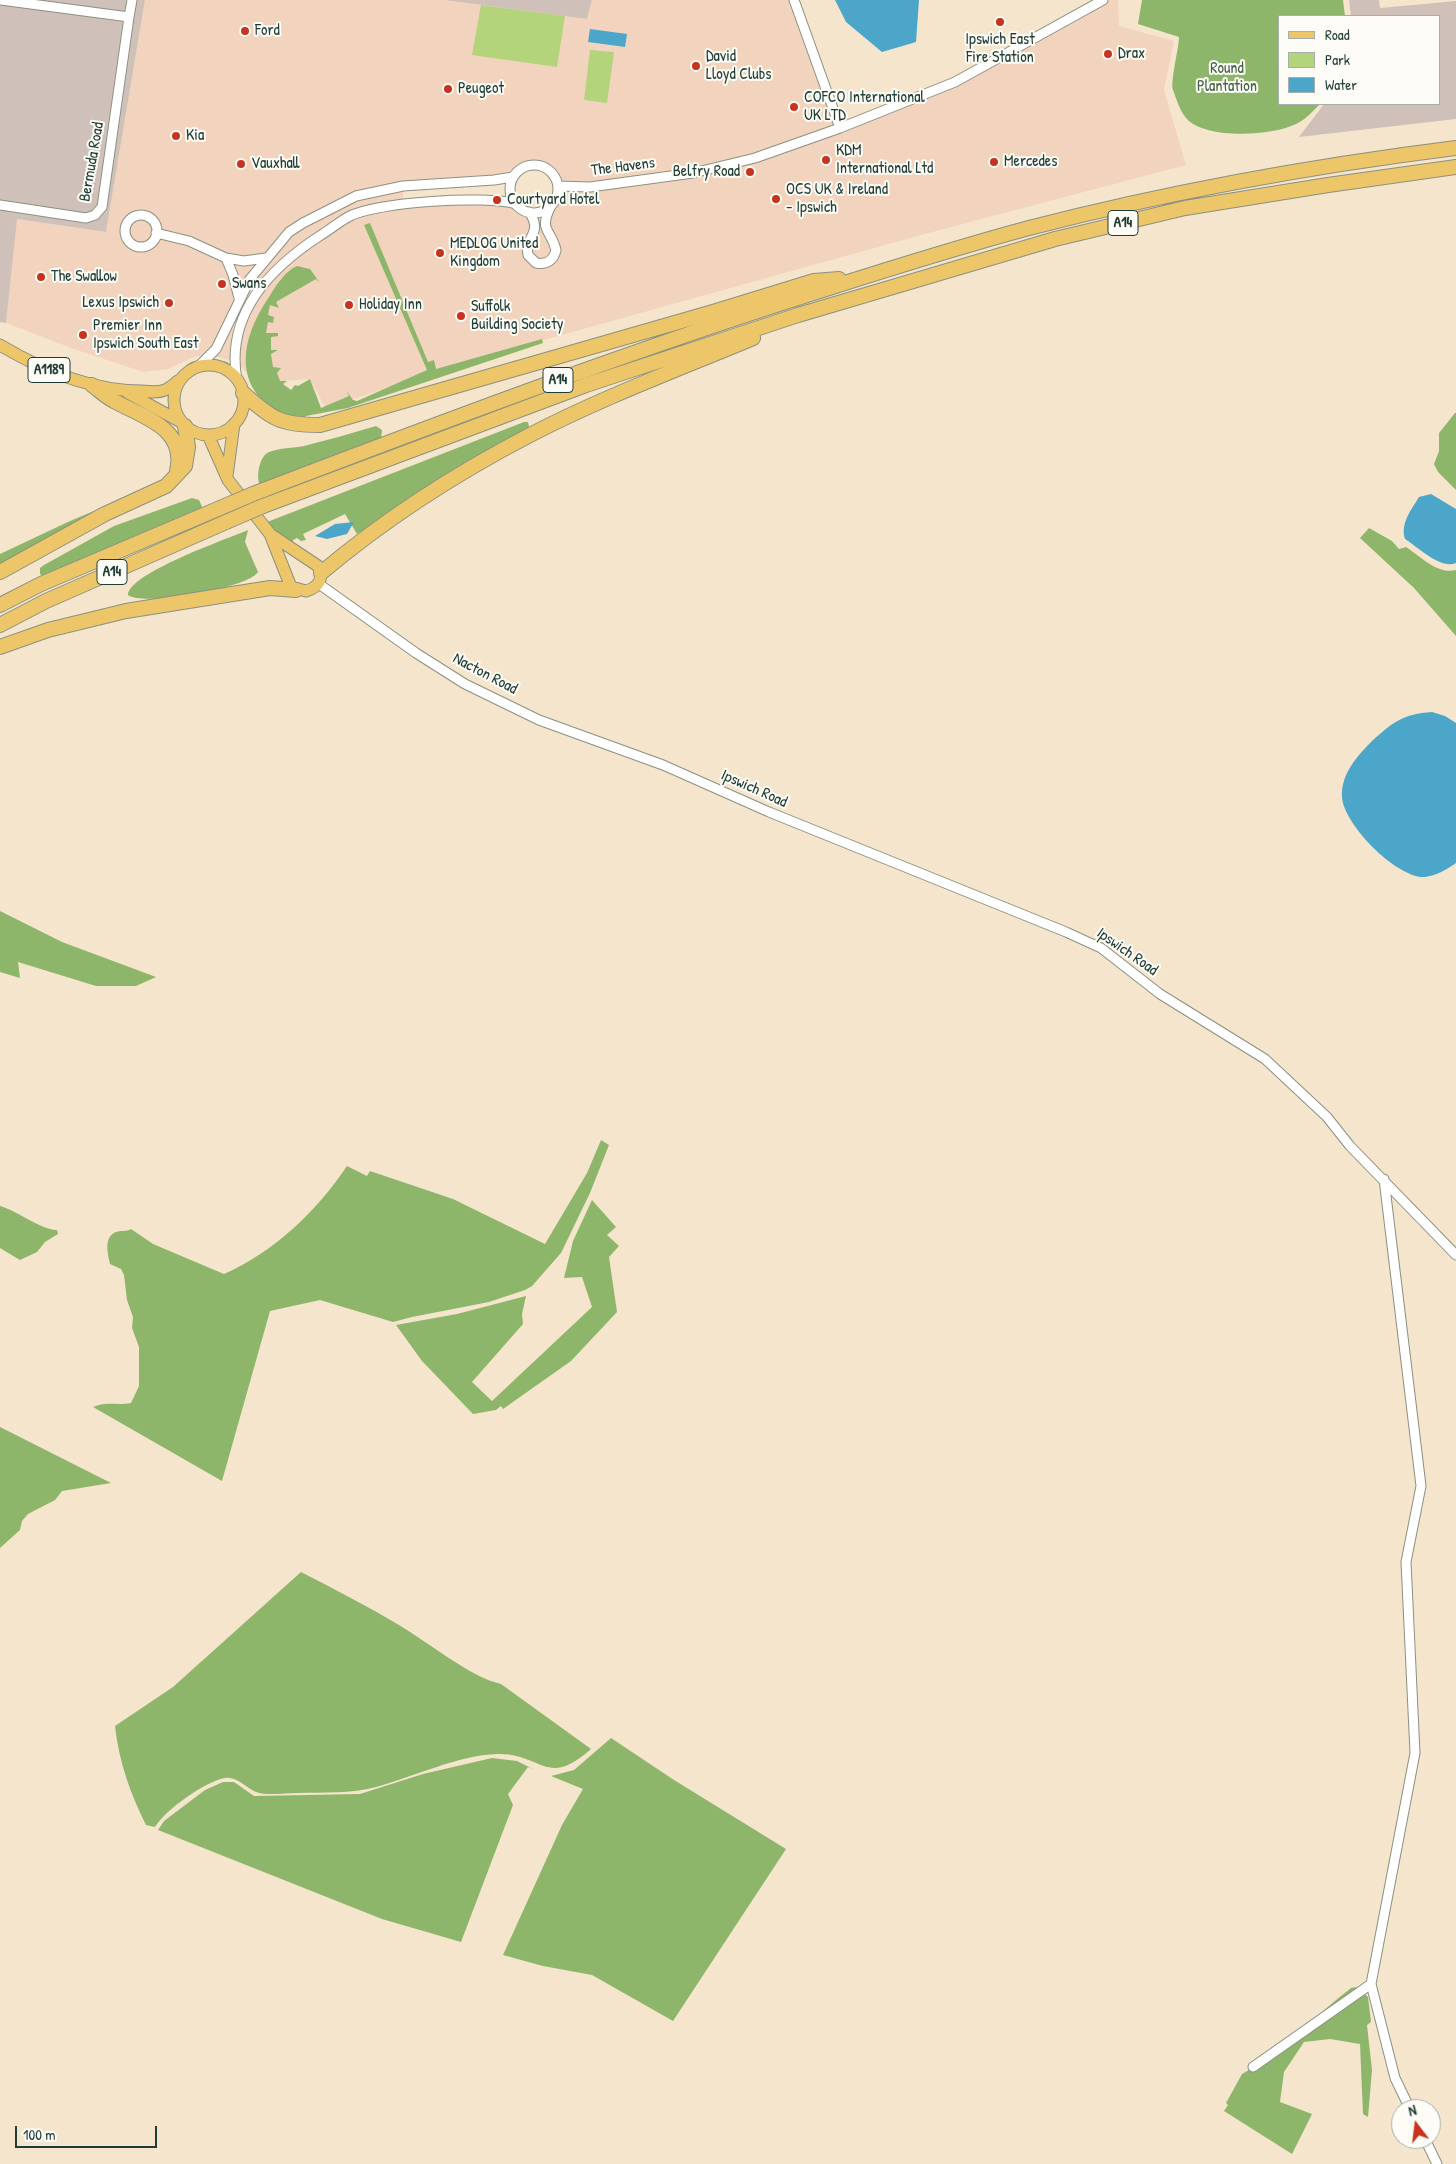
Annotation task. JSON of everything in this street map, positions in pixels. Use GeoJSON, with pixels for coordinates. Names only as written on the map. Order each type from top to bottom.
{"type":"FeatureCollection","features":[{"type":"Feature","properties":{"kind":"highway","name":"A14"},"geometry":{"type":"LineString","coordinates":[[0,605],[41,584],[253,494],[438,423],[697,330],[867,276],[1028,228],[1209,186],[1352,161],[1456,148]]}},
{"type":"Feature","properties":{"kind":"highway","name":"A14"},"geometry":{"type":"LineString","coordinates":[[0,624],[46,601],[263,506],[586,385],[798,314],[1055,239],[1185,208],[1456,167]]}},
{"type":"Feature","properties":{"kind":"highway","name":"A14"},"geometry":{"type":"LineString","coordinates":[[243,393],[264,412],[280,421],[294,425],[320,425],[814,282],[867,276]]}},
{"type":"Feature","properties":{"kind":"highway","name":"A14"},"geometry":{"type":"LineString","coordinates":[[320,578],[389,519],[462,472],[532,434],[653,379],[769,332],[798,314]]}},
{"type":"Feature","properties":{"kind":"highway"},"geometry":{"type":"LineString","coordinates":[[92,385],[113,400],[151,419],[168,433],[179,454],[176,477]]}},
{"type":"Feature","properties":{"kind":"highway"},"geometry":{"type":"LineString","coordinates":[[0,572],[104,514],[166,486],[185,466],[188,456],[183,424]]}},
{"type":"Feature","properties":{"kind":"highway"},"geometry":{"type":"LineString","coordinates":[[0,648],[48,630],[126,611],[270,588],[296,590]]}},
{"type":"Feature","properties":{"kind":"main road","name":"A1189"},"geometry":{"type":"LineString","coordinates":[[0,345],[48,369],[92,385],[125,391],[158,392],[167,389],[181,378]]}},
{"type":"Feature","properties":{"kind":"main road"},"geometry":{"type":"LineString","coordinates":[[198,367],[220,367],[237,380],[243,393],[242,412],[234,424],[220,433],[198,434],[183,424],[175,412],[173,400],[175,388],[181,378],[198,367]]}},
{"type":"Feature","properties":{"kind":"main road","name":"A1189"},"geometry":{"type":"LineString","coordinates":[[125,391],[183,424]]}},
{"type":"Feature","properties":{"kind":"main road"},"geometry":{"type":"LineString","coordinates":[[228,480],[228,459],[234,424]]}},
{"type":"Feature","properties":{"kind":"main road"},"geometry":{"type":"LineString","coordinates":[[208,435],[228,480],[270,534],[288,548],[318,566],[320,578],[306,591],[296,590],[291,587],[270,534]]}},
{"type":"Feature","properties":{"kind":"street"},"geometry":{"type":"LineString","coordinates":[[1,0],[130,17]]}},
{"type":"Feature","properties":{"kind":"street","name":"Bermuda Road"},"geometry":{"type":"LineString","coordinates":[[0,205],[86,218],[95,215],[102,207],[132,0]]}},
{"type":"Feature","properties":{"kind":"street"},"geometry":{"type":"LineString","coordinates":[[794,0],[840,128]]}},
{"type":"Feature","properties":{"kind":"street","name":"The Havens"},"geometry":{"type":"LineString","coordinates":[[558,186],[590,187],[693,173],[755,158],[840,128],[955,82],[1103,0]]}},
{"type":"Feature","properties":{"kind":"street"},"geometry":{"type":"LineString","coordinates":[[237,380],[234,362],[235,342],[247,308],[261,287],[278,266],[294,253],[350,216],[403,204],[496,200],[516,204],[528,212],[533,219],[535,230],[528,244],[528,255],[536,263],[547,263],[552,260],[556,250],[545,228],[544,221],[557,197],[558,186],[552,172],[540,165],[524,167],[513,177],[510,188],[516,204]]}},
{"type":"Feature","properties":{"kind":"street"},"geometry":{"type":"LineString","coordinates":[[198,367],[216,349],[239,298],[266,258],[296,227],[356,196],[403,186],[513,177]]}},
{"type":"Feature","properties":{"kind":"street"},"geometry":{"type":"LineString","coordinates":[[528,212],[540,212],[551,206]]}},
{"type":"Feature","properties":{"kind":"street"},"geometry":{"type":"LineString","coordinates":[[156,233],[188,241],[226,258],[244,261],[266,258]]}},
{"type":"Feature","properties":{"kind":"street"},"geometry":{"type":"LineString","coordinates":[[226,258],[234,275],[239,298]]}},
{"type":"Feature","properties":{"kind":"street","name":"Nacton Road"},"geometry":{"type":"LineString","coordinates":[[320,578],[416,653],[465,684],[539,720],[653,762]]}},
{"type":"Feature","properties":{"kind":"street","name":"Ipswich Road"},"geometry":{"type":"LineString","coordinates":[[653,762],[779,816],[1066,932],[1101,948],[1160,994],[1265,1060],[1327,1117],[1350,1146],[1456,1255]]}},
{"type":"Feature","properties":{"kind":"street"},"geometry":{"type":"LineString","coordinates":[[1384,1179],[1421,1486],[1406,1562],[1415,1754],[1371,1984],[1395,2078],[1405,2099]]}},
{"type":"Feature","properties":{"kind":"street"},"geometry":{"type":"LineString","coordinates":[[1253,2066],[1371,1984]]}},
{"type":"Feature","properties":{"kind":"street"},"geometry":{"type":"LineString","coordinates":[[1429,2149],[1436,2164]]}},
{"type":"Feature","properties":{"kind":"shaded area"},"geometry":{"type":"Polygon","coordinates":[[[0,0],[145,0],[106,232],[17,219],[6,323],[0,322],[0,0]]]}},
{"type":"Feature","properties":{"kind":"shaded area"},"geometry":{"type":"Polygon","coordinates":[[[145,0],[443,0],[587,19],[592,0],[794,0],[841,128],[955,82],[1103,0],[1118,0],[1119,26],[1174,41],[1164,90],[1186,165],[921,235],[436,370],[326,409],[310,379],[256,383],[239,364],[219,357],[196,356],[168,369],[143,372],[74,349],[6,323],[16,219],[106,232],[145,0]],[[534,164],[524,166],[513,177],[403,186],[403,204],[516,204],[522,210],[536,213],[551,206],[558,199],[558,186],[552,172],[544,166],[534,164]]]}},
{"type":"Feature","properties":{"kind":"shaded area"},"geometry":{"type":"Polygon","coordinates":[[[444,0],[592,0],[587,19],[444,0]]]}},
{"type":"Feature","properties":{"kind":"shaded area"},"geometry":{"type":"Polygon","coordinates":[[[1349,0],[1379,0],[1380,8],[1456,1],[1456,119],[1299,137],[1323,105],[1441,105],[1441,15],[1351,15],[1349,0]]]}},
{"type":"Feature","properties":{"kind":"green space","name":"Round Plantation"},"geometry":{"type":"Polygon","coordinates":[[[1142,0],[1343,0],[1345,15],[1278,15],[1278,105],[1319,105],[1299,122],[1285,128],[1239,134],[1208,130],[1195,125],[1186,118],[1178,104],[1172,86],[1179,37],[1138,24],[1142,0]]]}},
{"type":"Feature","properties":{"kind":"green space"},"geometry":{"type":"Polygon","coordinates":[[[481,5],[565,16],[557,67],[472,55],[481,5]]]}},
{"type":"Feature","properties":{"kind":"green space"},"geometry":{"type":"Polygon","coordinates":[[[590,50],[614,52],[607,103],[584,100],[590,50]]]}},
{"type":"Feature","properties":{"kind":"green space"},"geometry":{"type":"Polygon","coordinates":[[[370,223],[428,362],[434,360],[436,369],[542,339],[543,343],[348,408],[306,416],[299,424],[290,421],[275,412],[256,393],[249,380],[246,352],[254,324],[261,310],[281,280],[297,266],[310,269],[320,283],[316,279],[276,302],[279,308],[270,305],[268,315],[274,317],[273,323],[268,322],[266,333],[278,333],[278,336],[271,337],[271,350],[278,350],[271,354],[273,367],[281,368],[277,373],[280,381],[287,381],[283,384],[291,390],[295,385],[298,386],[310,379],[321,408],[349,396],[346,390],[353,400],[357,401],[427,370],[364,225],[370,223]]]}},
{"type":"Feature","properties":{"kind":"green space"},"geometry":{"type":"Polygon","coordinates":[[[1455,413],[1456,490],[1438,472],[1434,464],[1439,451],[1439,433],[1455,413]]]}},
{"type":"Feature","properties":{"kind":"green space"},"geometry":{"type":"Polygon","coordinates":[[[528,422],[529,427],[525,433],[357,534],[345,514],[303,534],[306,540],[301,541],[297,538],[293,540],[293,547],[262,524],[528,422]]]}},
{"type":"Feature","properties":{"kind":"green space"},"geometry":{"type":"Polygon","coordinates":[[[376,426],[382,430],[381,439],[261,487],[258,479],[260,463],[269,452],[304,446],[376,426]]]}},
{"type":"Feature","properties":{"kind":"green space"},"geometry":{"type":"Polygon","coordinates":[[[192,498],[199,500],[204,511],[47,579],[40,574],[40,568],[44,565],[114,526],[192,498]]]}},
{"type":"Feature","properties":{"kind":"green space"},"geometry":{"type":"Polygon","coordinates":[[[120,500],[0,565],[0,554],[120,500]]]}},
{"type":"Feature","properties":{"kind":"green space"},"geometry":{"type":"Polygon","coordinates":[[[1369,528],[1392,541],[1399,549],[1406,547],[1436,567],[1449,571],[1456,570],[1456,636],[1414,588],[1360,538],[1369,528]]]}},
{"type":"Feature","properties":{"kind":"green space"},"geometry":{"type":"Polygon","coordinates":[[[248,530],[245,542],[258,572],[250,578],[236,584],[195,594],[153,599],[128,595],[133,586],[161,567],[248,530]]]}},
{"type":"Feature","properties":{"kind":"green space"},"geometry":{"type":"Polygon","coordinates":[[[0,911],[62,942],[156,977],[136,986],[96,986],[18,962],[20,978],[0,972],[0,911]]]}},
{"type":"Feature","properties":{"kind":"green space"},"geometry":{"type":"Polygon","coordinates":[[[601,1140],[609,1145],[590,1193],[561,1253],[532,1286],[525,1290],[489,1302],[393,1322],[320,1300],[270,1311],[222,1481],[93,1407],[104,1404],[131,1403],[139,1386],[139,1347],[132,1328],[133,1317],[127,1300],[124,1275],[121,1269],[110,1264],[108,1255],[107,1246],[112,1234],[131,1229],[153,1244],[224,1274],[260,1254],[293,1229],[322,1199],[347,1166],[367,1176],[370,1171],[453,1199],[545,1244],[587,1173],[601,1140]]]}},
{"type":"Feature","properties":{"kind":"green space"},"geometry":{"type":"Polygon","coordinates":[[[592,1200],[616,1227],[607,1235],[619,1246],[609,1257],[617,1312],[571,1361],[503,1409],[501,1406],[496,1410],[473,1414],[422,1361],[396,1325],[457,1314],[526,1296],[522,1314],[523,1324],[472,1382],[492,1401],[592,1307],[582,1277],[564,1278],[573,1241],[592,1200]]]}},
{"type":"Feature","properties":{"kind":"green space"},"geometry":{"type":"Polygon","coordinates":[[[0,1206],[43,1227],[57,1230],[58,1234],[45,1242],[37,1252],[20,1260],[0,1248],[0,1206]]]}},
{"type":"Feature","properties":{"kind":"green space"},"geometry":{"type":"Polygon","coordinates":[[[0,1427],[111,1483],[62,1491],[55,1500],[28,1514],[22,1521],[20,1530],[0,1548],[0,1427]]]}},
{"type":"Feature","properties":{"kind":"green space"},"geometry":{"type":"Polygon","coordinates":[[[301,1572],[387,1618],[463,1667],[501,1684],[591,1749],[576,1761],[564,1767],[544,1766],[512,1755],[482,1755],[452,1762],[376,1787],[347,1792],[265,1794],[252,1790],[237,1780],[225,1778],[197,1790],[187,1797],[167,1813],[155,1827],[146,1825],[126,1777],[119,1752],[115,1726],[173,1687],[301,1572]]]}},
{"type":"Feature","properties":{"kind":"green space"},"geometry":{"type":"Polygon","coordinates":[[[611,1738],[674,1780],[786,1849],[673,2021],[592,1975],[543,1966],[503,1955],[562,1825],[583,1789],[551,1776],[574,1770],[611,1738]]]}},
{"type":"Feature","properties":{"kind":"green space"},"geometry":{"type":"Polygon","coordinates":[[[492,1758],[517,1761],[535,1770],[528,1767],[508,1794],[513,1805],[461,1942],[382,1919],[158,1830],[164,1821],[205,1790],[223,1782],[234,1782],[254,1796],[360,1794],[423,1774],[492,1758]]]}},
{"type":"Feature","properties":{"kind":"green space"},"geometry":{"type":"Polygon","coordinates":[[[1357,1987],[1368,1997],[1371,2022],[1367,2025],[1372,2070],[1368,2117],[1363,2114],[1360,2044],[1330,2039],[1304,2042],[1284,2072],[1280,2102],[1312,2114],[1292,2154],[1224,2111],[1228,2105],[1226,2103],[1242,2074],[1266,2060],[1336,2000],[1351,1988],[1357,1987]]]}},
{"type":"Feature","properties":{"kind":"water"},"geometry":{"type":"Polygon","coordinates":[[[835,0],[919,0],[916,42],[882,52],[846,22],[835,0]]]}},
{"type":"Feature","properties":{"kind":"water"},"geometry":{"type":"Polygon","coordinates":[[[590,29],[627,34],[625,47],[588,42],[590,29]]]}},
{"type":"Feature","properties":{"kind":"water"},"geometry":{"type":"Polygon","coordinates":[[[1431,494],[1456,509],[1456,563],[1450,564],[1437,561],[1405,539],[1404,528],[1410,512],[1419,497],[1431,494]]]}},
{"type":"Feature","properties":{"kind":"water"},"geometry":{"type":"Polygon","coordinates":[[[354,522],[347,534],[327,539],[315,536],[335,524],[354,522]]]}},
{"type":"Feature","properties":{"kind":"water"},"geometry":{"type":"Polygon","coordinates":[[[1432,712],[1445,716],[1456,723],[1456,863],[1441,872],[1425,877],[1413,875],[1400,869],[1373,847],[1361,834],[1344,807],[1342,788],[1347,773],[1361,752],[1386,729],[1406,717],[1432,712]]]}},
{"type":"Feature","properties":{"kind":"place","name":"Ipswich East Fire Station"},"geometry":{"type":"Point","coordinates":[1000,22]}},
{"type":"Feature","properties":{"kind":"place","name":"Ford"},"geometry":{"type":"Point","coordinates":[245,31]}},
{"type":"Feature","properties":{"kind":"place","name":"Drax"},"geometry":{"type":"Point","coordinates":[1108,54]}},
{"type":"Feature","properties":{"kind":"place","name":"David Lloyd Clubs"},"geometry":{"type":"Point","coordinates":[696,66]}},
{"type":"Feature","properties":{"kind":"place","name":"Peugeot"},"geometry":{"type":"Point","coordinates":[448,89]}},
{"type":"Feature","properties":{"kind":"place","name":"COFCO International UK LTD"},"geometry":{"type":"Point","coordinates":[794,107]}},
{"type":"Feature","properties":{"kind":"place","name":"Kia"},"geometry":{"type":"Point","coordinates":[176,136]}},
{"type":"Feature","properties":{"kind":"place","name":"KDM International Ltd"},"geometry":{"type":"Point","coordinates":[826,160]}},
{"type":"Feature","properties":{"kind":"place","name":"Mercedes"},"geometry":{"type":"Point","coordinates":[994,162]}},
{"type":"Feature","properties":{"kind":"place","name":"Vauxhall"},"geometry":{"type":"Point","coordinates":[241,164]}},
{"type":"Feature","properties":{"kind":"place","name":"Belfry Road"},"geometry":{"type":"Point","coordinates":[750,172]}},
{"type":"Feature","properties":{"kind":"place","name":"OCS UK & Ireland - Ipswich"},"geometry":{"type":"Point","coordinates":[776,199]}},
{"type":"Feature","properties":{"kind":"place","name":"Courtyard Hotel"},"geometry":{"type":"Point","coordinates":[497,200]}},
{"type":"Feature","properties":{"kind":"place","name":"MEDLOG United Kingdom"},"geometry":{"type":"Point","coordinates":[440,253]}},
{"type":"Feature","properties":{"kind":"place","name":"The Swallow"},"geometry":{"type":"Point","coordinates":[41,277]}},
{"type":"Feature","properties":{"kind":"place","name":"Swans"},"geometry":{"type":"Point","coordinates":[222,284]}},
{"type":"Feature","properties":{"kind":"place","name":"Lexus Ipswich"},"geometry":{"type":"Point","coordinates":[169,303]}},
{"type":"Feature","properties":{"kind":"place","name":"Holiday Inn"},"geometry":{"type":"Point","coordinates":[349,305]}},
{"type":"Feature","properties":{"kind":"place","name":"Suffolk Building Society"},"geometry":{"type":"Point","coordinates":[461,316]}},
{"type":"Feature","properties":{"kind":"place","name":"Premier Inn Ipswich South East"},"geometry":{"type":"Point","coordinates":[83,335]}}]}
